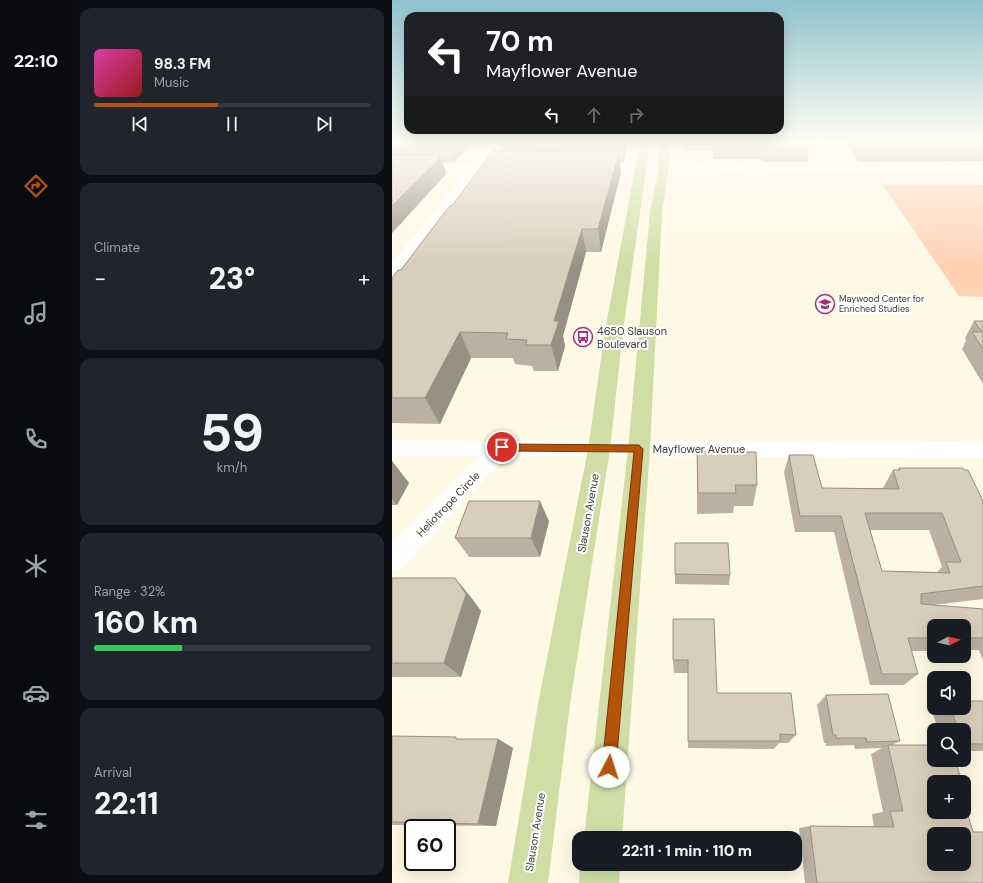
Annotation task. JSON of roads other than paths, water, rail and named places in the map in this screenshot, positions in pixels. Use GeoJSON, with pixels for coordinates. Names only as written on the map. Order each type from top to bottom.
{"type":"FeatureCollection","features":[{"type":"Feature","properties":{"kind":"main road","name":"Slauson Avenue"},"geometry":{"type":"LineString","coordinates":[[528,883],[554,711],[599,449],[614,331],[639,183]]}},
{"type":"Feature","properties":{"kind":"main road"},"geometry":{"type":"LineString","coordinates":[[604,831],[639,449],[646,327],[656,219],[662,183]]}},
{"type":"Feature","properties":{"kind":"main road"},"geometry":{"type":"LineString","coordinates":[[599,883],[600,871]]}},
{"type":"Feature","properties":{"kind":"street"},"geometry":{"type":"LineString","coordinates":[[392,272],[462,183]]}},
{"type":"Feature","properties":{"kind":"street","name":"Mayflower Avenue"},"geometry":{"type":"LineString","coordinates":[[392,448],[502,447],[599,449],[983,450]]}},
{"type":"Feature","properties":{"kind":"street","name":"Heliotrope Circle"},"geometry":{"type":"LineString","coordinates":[[392,561],[502,447]]}},
{"type":"Feature","properties":{"kind":"place","name":"Maywood Center for Enriched Studies"},"geometry":{"type":"Point","coordinates":[825,304]}},
{"type":"Feature","properties":{"kind":"place","name":"4650 Slauson Boulevard"},"geometry":{"type":"Point","coordinates":[583,337]}}]}
